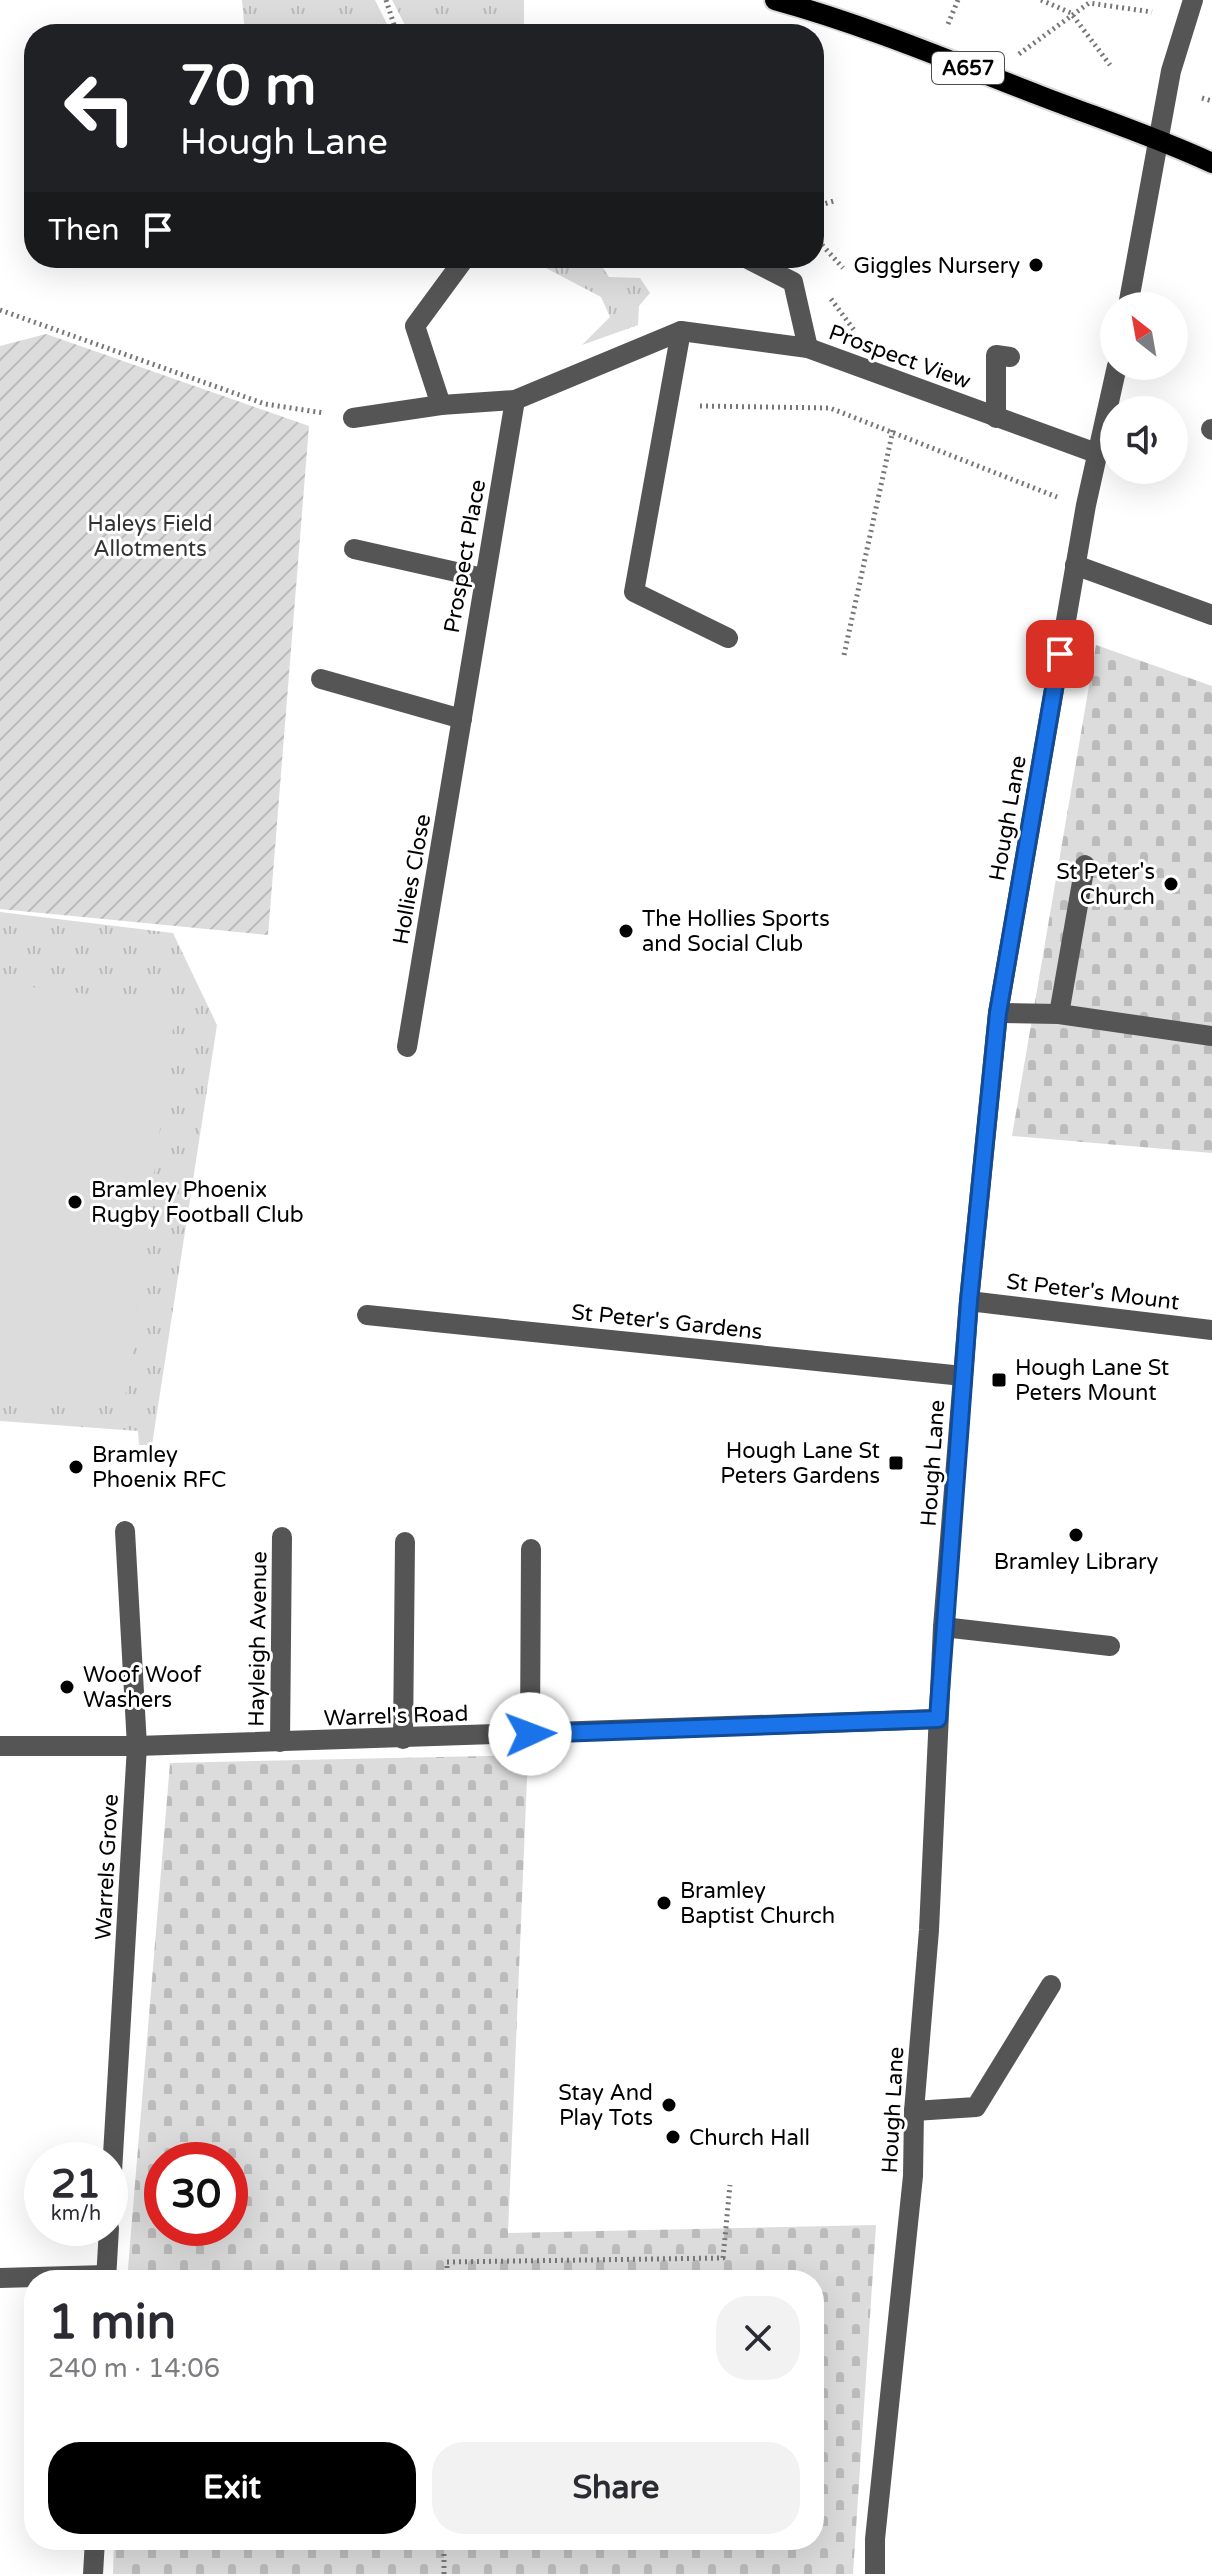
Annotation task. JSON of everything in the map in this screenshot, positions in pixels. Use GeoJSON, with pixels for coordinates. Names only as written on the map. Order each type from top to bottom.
{"type":"FeatureCollection","features":[{"type":"Feature","properties":{"kind":"main road","name":"A657"},"geometry":{"type":"LineString","coordinates":[[775,0],[819,12],[1160,139],[1212,163]]}},
{"type":"Feature","properties":{"kind":"street"},"geometry":{"type":"LineString","coordinates":[[1131,292],[1171,71],[1193,0]]}},
{"type":"Feature","properties":{"kind":"street"},"geometry":{"type":"LineString","coordinates":[[441,405],[415,326],[458,268]]}},
{"type":"Feature","properties":{"kind":"street"},"geometry":{"type":"LineString","coordinates":[[766,268],[793,282],[808,348]]}},
{"type":"Feature","properties":{"kind":"street"},"geometry":{"type":"LineString","coordinates":[[353,418],[441,405],[515,400],[681,331]]}},
{"type":"Feature","properties":{"kind":"street"},"geometry":{"type":"LineString","coordinates":[[681,331],[634,592],[728,638]]}},
{"type":"Feature","properties":{"kind":"street","name":"Prospect View"},"geometry":{"type":"LineString","coordinates":[[681,331],[808,348],[1096,453]]}},
{"type":"Feature","properties":{"kind":"street"},"geometry":{"type":"LineString","coordinates":[[996,418],[996,355],[1010,357]]}},
{"type":"Feature","properties":{"kind":"street","name":"Hough Lane"},"geometry":{"type":"LineString","coordinates":[[875,2574],[875,2539],[913,2176],[914,2111],[929,1930],[943,1627],[969,1301],[998,1013],[1075,565],[1114,380]]}},
{"type":"Feature","properties":{"kind":"street","name":"Prospect Place"},"geometry":{"type":"LineString","coordinates":[[462,719],[515,400]]}},
{"type":"Feature","properties":{"kind":"street"},"geometry":{"type":"LineString","coordinates":[[354,549],[483,578]]}},
{"type":"Feature","properties":{"kind":"street"},"geometry":{"type":"LineString","coordinates":[[1075,565],[1212,615]]}},
{"type":"Feature","properties":{"kind":"street"},"geometry":{"type":"LineString","coordinates":[[321,679],[462,719]]}},
{"type":"Feature","properties":{"kind":"street","name":"Hollies Close"},"geometry":{"type":"LineString","coordinates":[[407,1047],[462,719]]}},
{"type":"Feature","properties":{"kind":"street"},"geometry":{"type":"LineString","coordinates":[[1059,1014],[1085,865]]}},
{"type":"Feature","properties":{"kind":"street"},"geometry":{"type":"LineString","coordinates":[[998,1013],[1059,1014],[1212,1036]]}},
{"type":"Feature","properties":{"kind":"street","name":"St Peter's Mount"},"geometry":{"type":"LineString","coordinates":[[969,1301],[1212,1330]]}},
{"type":"Feature","properties":{"kind":"street","name":"St Peter's Gardens"},"geometry":{"type":"LineString","coordinates":[[367,1315],[963,1376]]}},
{"type":"Feature","properties":{"kind":"street","name":"Warrels Grove"},"geometry":{"type":"LineString","coordinates":[[114,2142],[137,1746],[125,1531]]}},
{"type":"Feature","properties":{"kind":"street","name":"Hayleigh Avenue"},"geometry":{"type":"LineString","coordinates":[[280,1742],[282,1537]]}},
{"type":"Feature","properties":{"kind":"street"},"geometry":{"type":"LineString","coordinates":[[403,1739],[405,1542]]}},
{"type":"Feature","properties":{"kind":"street"},"geometry":{"type":"LineString","coordinates":[[530,1734],[531,1549]]}},
{"type":"Feature","properties":{"kind":"street"},"geometry":{"type":"LineString","coordinates":[[943,1627],[1110,1646]]}},
{"type":"Feature","properties":{"kind":"street","name":"Warrel's Road"},"geometry":{"type":"LineString","coordinates":[[0,1746],[403,1739],[938,1719]]}},
{"type":"Feature","properties":{"kind":"street"},"geometry":{"type":"LineString","coordinates":[[914,2111],[976,2107],[1051,1985]]}},
{"type":"Feature","properties":{"kind":"street"},"geometry":{"type":"LineString","coordinates":[[106,2270],[108,2246]]}},
{"type":"Feature","properties":{"kind":"street"},"geometry":{"type":"LineString","coordinates":[[0,2278],[24,2278]]}},
{"type":"Feature","properties":{"kind":"street"},"geometry":{"type":"LineString","coordinates":[[93,2574],[94,2550]]}},
{"type":"Feature","properties":{"kind":"path"},"geometry":{"type":"LineString","coordinates":[[386,0],[394,24]]}},
{"type":"Feature","properties":{"kind":"path"},"geometry":{"type":"LineString","coordinates":[[948,24],[958,0]]}},
{"type":"Feature","properties":{"kind":"path"},"geometry":{"type":"LineString","coordinates":[[1041,0],[1044,4],[1071,13],[1110,65]]}},
{"type":"Feature","properties":{"kind":"path"},"geometry":{"type":"LineString","coordinates":[[1019,54],[1071,13],[1089,3],[1152,12]]}},
{"type":"Feature","properties":{"kind":"path"},"geometry":{"type":"LineString","coordinates":[[1202,98],[1212,101]]}},
{"type":"Feature","properties":{"kind":"path"},"geometry":{"type":"LineString","coordinates":[[824,204],[837,200]]}},
{"type":"Feature","properties":{"kind":"path"},"geometry":{"type":"LineString","coordinates":[[824,247],[843,268]]}},
{"type":"Feature","properties":{"kind":"path"},"geometry":{"type":"LineString","coordinates":[[0,310],[265,404],[353,418]]}},
{"type":"Feature","properties":{"kind":"path"},"geometry":{"type":"LineString","coordinates":[[667,405],[830,408],[893,430],[1040,493]]}},
{"type":"Feature","properties":{"kind":"path"},"geometry":{"type":"LineString","coordinates":[[844,655],[893,430]]}},
{"type":"Feature","properties":{"kind":"path"},"geometry":{"type":"LineString","coordinates":[[447,2270],[447,2262],[723,2258],[730,2185]]}},
{"type":"Feature","properties":{"kind":"path"},"geometry":{"type":"LineString","coordinates":[[444,2550],[444,2574]]}},
{"type":"Feature","properties":{"kind":"green space"},"geometry":{"type":"Polygon","coordinates":[[[242,0],[375,0],[387,24],[244,24],[242,0]]]}},
{"type":"Feature","properties":{"kind":"green space"},"geometry":{"type":"Polygon","coordinates":[[[392,0],[524,0],[524,24],[404,24],[392,0]]]}},
{"type":"Feature","properties":{"kind":"green space"},"geometry":{"type":"Polygon","coordinates":[[[546,268],[603,268],[609,277],[640,278],[650,293],[639,306],[638,325],[582,345],[610,317],[601,297],[546,268]]]}},
{"type":"Feature","properties":{"kind":"green space","name":"Haleys Field Allotments"},"geometry":{"type":"Polygon","coordinates":[[[46,334],[309,426],[268,935],[0,909],[0,346],[46,334]]]}},
{"type":"Feature","properties":{"kind":"green space"},"geometry":{"type":"Polygon","coordinates":[[[1096,645],[1212,686],[1212,1153],[1012,1136],[1096,645]]]}},
{"type":"Feature","properties":{"kind":"green space","name":"Bramley Phoenix Rugby Football Club"},"geometry":{"type":"Polygon","coordinates":[[[0,912],[173,933],[217,1025],[152,1445],[139,1445],[138,1431],[0,1421],[0,912]]]}},
{"type":"Feature","properties":{"kind":"green space","name":"Bramley Phoenix Rugby Football Club"},"geometry":{"type":"Polygon","coordinates":[[[0,983],[176,1005],[124,1407],[0,1400],[0,983]]]}},
{"type":"Feature","properties":{"kind":"green space"},"geometry":{"type":"Polygon","coordinates":[[[528,1755],[508,2233],[876,2225],[853,2574],[113,2574],[114,2550],[824,2550],[824,2270],[128,2270],[170,1763],[528,1755]]]}},
{"type":"Feature","properties":{"kind":"place","name":"Giggles Nursery"},"geometry":{"type":"Point","coordinates":[1036,265]}},
{"type":"Feature","properties":{"kind":"place","name":"St Peter's Church"},"geometry":{"type":"Point","coordinates":[1171,884]}},
{"type":"Feature","properties":{"kind":"place","name":"The Hollies Sports and Social Club"},"geometry":{"type":"Point","coordinates":[626,931]}},
{"type":"Feature","properties":{"kind":"place","name":"Bramley Phoenix Rugby Football Club"},"geometry":{"type":"Point","coordinates":[75,1202]}},
{"type":"Feature","properties":{"kind":"place","name":"Hough Lane St Peters Mount"},"geometry":{"type":"Point","coordinates":[999,1380]}},
{"type":"Feature","properties":{"kind":"place","name":"Hough Lane St Peters Gardens"},"geometry":{"type":"Point","coordinates":[896,1463]}},
{"type":"Feature","properties":{"kind":"place","name":"Bramley Phoenix RFC"},"geometry":{"type":"Point","coordinates":[76,1467]}},
{"type":"Feature","properties":{"kind":"place","name":"Bramley Library"},"geometry":{"type":"Point","coordinates":[1076,1535]}},
{"type":"Feature","properties":{"kind":"place","name":"Woof Woof Washers"},"geometry":{"type":"Point","coordinates":[67,1687]}},
{"type":"Feature","properties":{"kind":"place","name":"Bramley Baptist Church"},"geometry":{"type":"Point","coordinates":[664,1903]}},
{"type":"Feature","properties":{"kind":"place","name":"Stay And Play Tots"},"geometry":{"type":"Point","coordinates":[669,2105]}},
{"type":"Feature","properties":{"kind":"place","name":"Church Hall"},"geometry":{"type":"Point","coordinates":[673,2137]}},
{"type":"Feature","properties":{"kind":"route"},"geometry":{"type":"LineString","coordinates":[[530,1734],[938,1719],[969,1301],[998,1013],[1060,654]]}}]}
